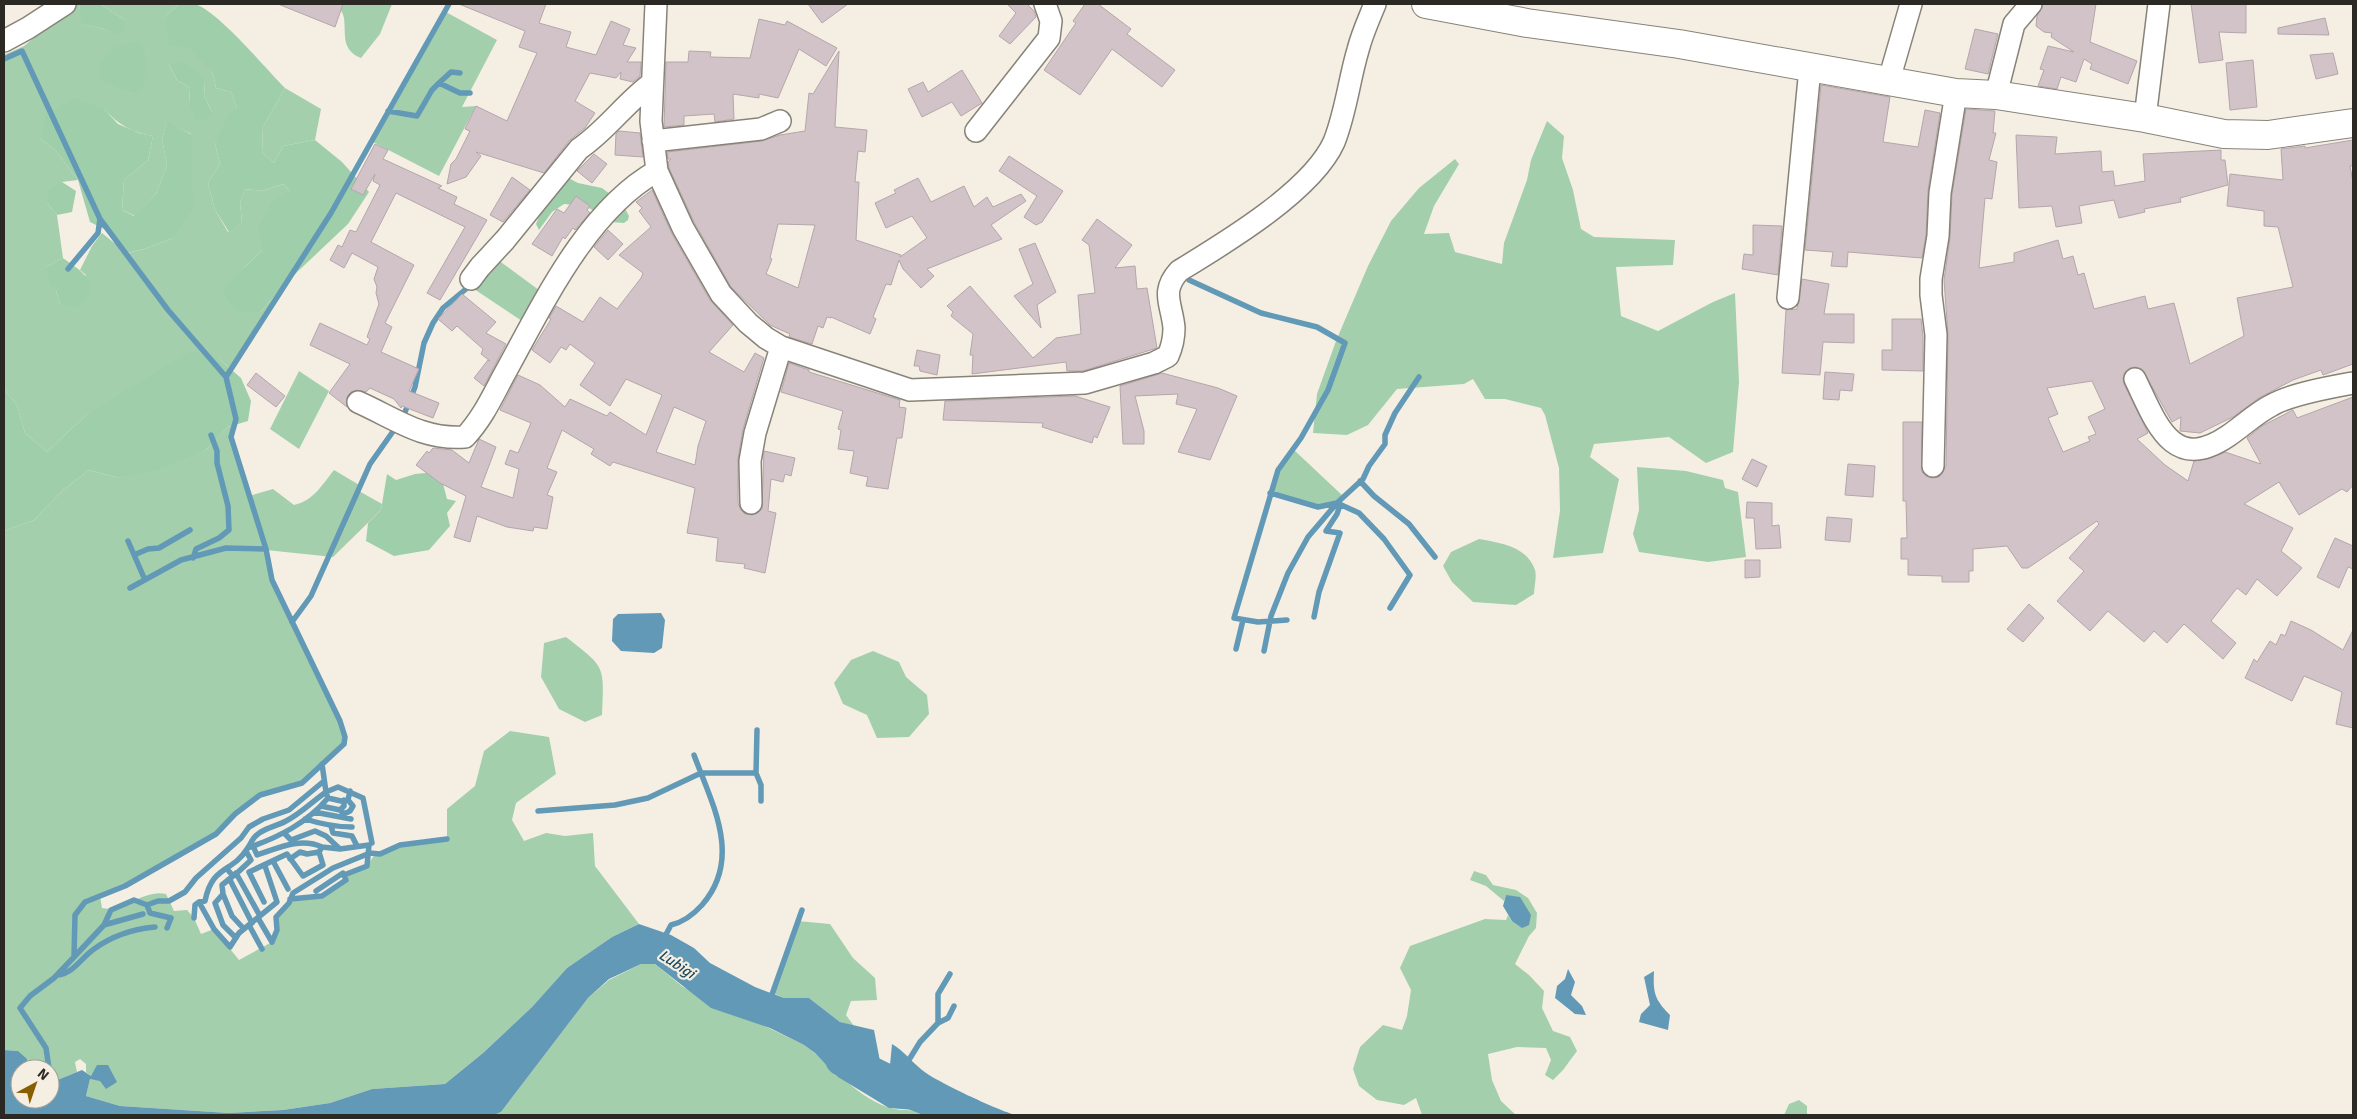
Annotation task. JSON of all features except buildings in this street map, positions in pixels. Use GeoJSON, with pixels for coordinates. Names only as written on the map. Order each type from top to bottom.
{"type":"FeatureCollection","features":[{"type":"Feature","properties":{"kind":"street"},"geometry":{"type":"LineString","coordinates":[[4,41],[28,28],[64,4]]}},
{"type":"Feature","properties":{"kind":"street"},"geometry":{"type":"LineString","coordinates":[[656,4],[652,83],[653,141],[657,171],[692,245],[721,294],[748,323],[781,347],[910,390],[1085,383],[1154,364],[1168,356],[1173,343],[1174,328],[1168,300],[1168,288],[1172,279],[1179,272],[1284,200],[1306,181],[1323,162],[1334,142],[1358,50],[1375,4]]}},
{"type":"Feature","properties":{"kind":"street"},"geometry":{"type":"LineString","coordinates":[[976,131],[1049,38],[1051,21],[1045,4]]}},
{"type":"Feature","properties":{"kind":"street"},"geometry":{"type":"LineString","coordinates":[[1426,4],[1527,23],[1679,44],[1956,93],[1996,95],[2145,118],[2232,134],[2268,135],[2353,123]]}},
{"type":"Feature","properties":{"kind":"street"},"geometry":{"type":"LineString","coordinates":[[1889,80],[1910,4]]}},
{"type":"Feature","properties":{"kind":"street"},"geometry":{"type":"LineString","coordinates":[[1996,95],[2014,24],[2031,4]]}},
{"type":"Feature","properties":{"kind":"street"},"geometry":{"type":"LineString","coordinates":[[2145,118],[2159,4]]}},
{"type":"Feature","properties":{"kind":"street"},"geometry":{"type":"LineString","coordinates":[[1788,298],[1810,68]]}},
{"type":"Feature","properties":{"kind":"street"},"geometry":{"type":"LineString","coordinates":[[471,279],[506,240],[579,149],[593,140],[626,104],[652,83]]}},
{"type":"Feature","properties":{"kind":"street"},"geometry":{"type":"LineString","coordinates":[[1933,466],[1936,335],[1931,278],[1938,236],[1940,193],[1956,93]]}},
{"type":"Feature","properties":{"kind":"street"},"geometry":{"type":"LineString","coordinates":[[653,141],[761,129],[780,121]]}},
{"type":"Feature","properties":{"kind":"street"},"geometry":{"type":"LineString","coordinates":[[358,402],[430,436],[465,437],[481,418],[539,310],[594,226],[623,194],[657,171]]}},
{"type":"Feature","properties":{"kind":"street"},"geometry":{"type":"LineString","coordinates":[[750,503],[750,461],[755,433],[781,347]]}},
{"type":"Feature","properties":{"kind":"street"},"geometry":{"type":"LineString","coordinates":[[2135,380],[2168,439],[2183,449],[2196,450],[2226,438],[2271,405],[2353,383]]}},
{"type":"Feature","properties":{"kind":"green space"},"geometry":{"type":"Polygon","coordinates":[[[75,4],[79,4],[82,24],[104,29],[118,35],[125,20],[100,4],[179,4],[165,17],[213,74],[216,88],[231,92],[237,108],[215,144],[220,164],[208,183],[215,210],[228,232],[242,223],[240,202],[245,189],[262,191],[283,184],[290,191],[262,250],[244,268],[260,312],[282,288],[231,369],[219,359],[86,415],[47,452],[25,433],[17,405],[4,389],[4,55],[24,46],[75,4]],[[146,48],[121,88],[132,94],[144,63],[146,48]],[[169,64],[177,80],[190,88],[189,103],[212,112],[204,96],[205,82],[169,64]],[[104,109],[40,138],[56,151],[78,180],[62,182],[47,203],[57,215],[63,258],[46,267],[60,305],[86,275],[80,270],[92,246],[102,233],[124,251],[124,254],[173,238],[192,170],[191,134],[167,122],[162,139],[167,165],[156,194],[135,216],[122,210],[124,180],[148,160],[153,136],[126,127],[104,109]]]}},
{"type":"Feature","properties":{"kind":"green space"},"geometry":{"type":"Polygon","coordinates":[[[79,4],[100,4],[125,20],[124,30],[118,36],[104,29],[81,24],[79,4]]]}},
{"type":"Feature","properties":{"kind":"green space"},"geometry":{"type":"Polygon","coordinates":[[[179,4],[195,4],[205,9],[229,29],[285,88],[263,127],[262,152],[274,163],[283,146],[315,140],[342,162],[369,192],[348,224],[294,275],[260,312],[235,311],[222,290],[262,250],[258,228],[273,200],[290,191],[283,184],[262,191],[245,189],[240,202],[242,223],[229,232],[215,210],[208,183],[220,164],[215,144],[229,113],[237,108],[231,92],[216,88],[213,74],[189,48],[169,46],[165,17],[179,4]]]}},
{"type":"Feature","properties":{"kind":"green space"},"geometry":{"type":"Polygon","coordinates":[[[337,4],[392,4],[380,34],[361,58],[350,51],[347,46],[344,18],[337,4]]]}},
{"type":"Feature","properties":{"kind":"green space"},"geometry":{"type":"Polygon","coordinates":[[[444,11],[497,40],[462,107],[476,106],[439,176],[371,141],[444,11]]]}},
{"type":"Feature","properties":{"kind":"green space"},"geometry":{"type":"Polygon","coordinates":[[[138,41],[146,48],[144,89],[132,94],[100,80],[99,65],[112,48],[138,41]]]}},
{"type":"Feature","properties":{"kind":"green space"},"geometry":{"type":"Polygon","coordinates":[[[184,62],[200,73],[205,82],[204,96],[212,112],[206,121],[196,120],[189,103],[190,88],[177,80],[169,64],[184,62]]]}},
{"type":"Feature","properties":{"kind":"green space"},"geometry":{"type":"Polygon","coordinates":[[[285,88],[321,109],[315,140],[283,146],[274,163],[262,152],[263,127],[285,88]]]}},
{"type":"Feature","properties":{"kind":"green space"},"geometry":{"type":"Polygon","coordinates":[[[75,98],[104,109],[118,124],[139,133],[153,136],[148,160],[124,180],[122,210],[134,216],[156,194],[167,165],[162,139],[167,121],[192,135],[193,209],[173,238],[144,249],[123,254],[114,234],[90,222],[78,180],[56,151],[40,138],[46,114],[75,98]]]}},
{"type":"Feature","properties":{"kind":"green space"},"geometry":{"type":"Polygon","coordinates":[[[1547,121],[1564,136],[1562,158],[1573,190],[1581,229],[1594,237],[1675,240],[1673,265],[1616,267],[1621,316],[1658,331],[1713,302],[1735,293],[1739,382],[1733,452],[1706,463],[1669,437],[1594,444],[1590,457],[1619,479],[1603,553],[1553,558],[1560,511],[1559,468],[1545,415],[1541,408],[1505,399],[1485,399],[1473,379],[1464,384],[1397,389],[1368,425],[1347,435],[1313,433],[1317,394],[1336,341],[1368,266],[1391,221],[1419,188],[1455,159],[1459,164],[1434,206],[1424,234],[1449,233],[1455,252],[1502,264],[1504,243],[1527,180],[1531,160],[1547,121]]]}},
{"type":"Feature","properties":{"kind":"green space"},"geometry":{"type":"Polygon","coordinates":[[[557,172],[578,183],[602,188],[622,203],[629,216],[628,220],[624,223],[611,222],[586,206],[564,204],[552,212],[539,230],[536,224],[557,172]]]}},
{"type":"Feature","properties":{"kind":"green space"},"geometry":{"type":"Polygon","coordinates":[[[62,182],[76,191],[72,212],[57,215],[47,203],[48,190],[62,182]]]}},
{"type":"Feature","properties":{"kind":"green space"},"geometry":{"type":"Polygon","coordinates":[[[494,257],[543,293],[525,323],[468,285],[494,257]]]}},
{"type":"Feature","properties":{"kind":"green space"},"geometry":{"type":"Polygon","coordinates":[[[63,258],[84,274],[90,285],[89,292],[78,308],[60,305],[56,290],[50,285],[46,267],[63,258]]]}},
{"type":"Feature","properties":{"kind":"green space"},"geometry":{"type":"Polygon","coordinates":[[[190,351],[219,359],[241,378],[251,401],[248,421],[228,427],[206,450],[156,471],[119,478],[89,470],[63,490],[34,520],[4,531],[4,389],[17,405],[25,433],[47,452],[86,415],[190,351]]]}},
{"type":"Feature","properties":{"kind":"green space"},"geometry":{"type":"Polygon","coordinates":[[[299,371],[329,391],[299,449],[270,429],[299,371]]]}},
{"type":"Feature","properties":{"kind":"green space"},"geometry":{"type":"Polygon","coordinates":[[[234,425],[231,437],[249,496],[273,489],[294,505],[301,503],[317,492],[334,470],[361,486],[359,491],[382,504],[381,510],[333,557],[266,550],[272,580],[340,721],[345,737],[344,744],[302,783],[260,795],[235,814],[216,834],[125,886],[100,896],[102,908],[118,907],[158,893],[166,894],[174,911],[187,910],[194,918],[201,934],[214,929],[239,960],[272,942],[277,930],[276,917],[290,899],[322,896],[346,880],[344,875],[367,866],[375,854],[380,854],[400,845],[447,839],[447,809],[475,786],[484,751],[510,731],[549,737],[556,774],[516,803],[512,820],[524,841],[546,833],[565,836],[593,833],[595,866],[639,924],[612,937],[567,968],[532,1007],[483,1053],[445,1084],[372,1089],[330,1103],[283,1110],[229,1113],[120,1106],[86,1096],[90,1079],[116,1082],[91,1076],[86,1072],[86,1064],[80,1059],[75,1062],[77,1072],[60,1079],[60,1059],[22,1059],[18,1051],[4,1050],[4,531],[34,520],[63,490],[89,470],[119,478],[206,450],[228,427],[234,425]]]}},
{"type":"Feature","properties":{"kind":"green space"},"geometry":{"type":"Polygon","coordinates":[[[1293,449],[1344,497],[1327,505],[1318,505],[1298,502],[1270,493],[1278,470],[1293,449]]]}},
{"type":"Feature","properties":{"kind":"green space"},"geometry":{"type":"Polygon","coordinates":[[[1637,467],[1686,471],[1723,480],[1725,488],[1738,492],[1746,557],[1708,562],[1639,552],[1633,534],[1639,510],[1637,467]]]}},
{"type":"Feature","properties":{"kind":"green space"},"geometry":{"type":"Polygon","coordinates":[[[435,472],[441,476],[447,499],[456,501],[447,513],[450,526],[429,550],[394,556],[366,541],[368,523],[381,510],[387,474],[396,480],[415,474],[435,472]]]}},
{"type":"Feature","properties":{"kind":"green space"},"geometry":{"type":"Polygon","coordinates":[[[1479,539],[1512,547],[1526,556],[1535,570],[1534,594],[1516,605],[1473,602],[1452,582],[1443,566],[1451,552],[1479,539]]]}},
{"type":"Feature","properties":{"kind":"green space"},"geometry":{"type":"Polygon","coordinates":[[[566,637],[589,655],[600,669],[602,677],[602,715],[585,722],[559,709],[541,677],[544,643],[566,637]]]}},
{"type":"Feature","properties":{"kind":"green space"},"geometry":{"type":"Polygon","coordinates":[[[873,651],[899,662],[906,677],[927,695],[929,714],[909,737],[877,738],[867,715],[843,704],[834,683],[851,660],[873,651]]]}},
{"type":"Feature","properties":{"kind":"green space"},"geometry":{"type":"Polygon","coordinates":[[[1474,871],[1486,875],[1493,885],[1516,890],[1528,898],[1537,913],[1536,928],[1529,936],[1515,964],[1544,991],[1542,1008],[1553,1031],[1570,1037],[1577,1051],[1553,1080],[1545,1075],[1551,1060],[1546,1048],[1517,1047],[1488,1054],[1492,1080],[1501,1101],[1516,1115],[1422,1115],[1416,1098],[1404,1105],[1377,1100],[1359,1086],[1353,1069],[1360,1047],[1383,1025],[1402,1030],[1407,1016],[1411,990],[1400,968],[1410,946],[1485,919],[1506,920],[1508,915],[1512,921],[1506,895],[1504,901],[1486,886],[1470,880],[1474,871]]]}},
{"type":"Feature","properties":{"kind":"green space"},"geometry":{"type":"Polygon","coordinates":[[[798,921],[830,924],[853,958],[875,978],[877,1000],[851,1001],[846,1015],[854,1026],[840,1022],[809,998],[784,998],[772,993],[798,921]]]}},
{"type":"Feature","properties":{"kind":"green space"},"geometry":{"type":"Polygon","coordinates":[[[641,964],[655,964],[683,987],[804,1045],[853,1087],[875,1101],[893,1109],[925,1111],[937,1115],[494,1115],[501,1112],[588,998],[609,980],[641,964]]]}},
{"type":"Feature","properties":{"kind":"green space"},"geometry":{"type":"Polygon","coordinates":[[[1799,1100],[1807,1106],[1807,1115],[1784,1115],[1789,1104],[1799,1100]]]}},
{"type":"Feature","properties":{"kind":"water"},"geometry":{"type":"Polygon","coordinates":[[[661,613],[665,620],[662,648],[654,653],[621,651],[612,641],[613,619],[618,614],[661,613]]]}},
{"type":"Feature","properties":{"kind":"water"},"geometry":{"type":"Polygon","coordinates":[[[1506,895],[1520,897],[1531,915],[1529,925],[1522,928],[1512,921],[1503,906],[1506,895]]]}},
{"type":"Feature","properties":{"kind":"water"},"geometry":{"type":"Polygon","coordinates":[[[639,924],[671,935],[694,948],[710,963],[755,987],[784,998],[809,998],[840,1022],[874,1030],[884,1082],[888,1086],[892,1044],[929,1075],[982,1102],[1016,1115],[937,1115],[928,1111],[889,1108],[838,1077],[815,1053],[804,1045],[770,1028],[711,1008],[655,964],[641,964],[609,979],[588,998],[501,1112],[494,1115],[4,1115],[4,1050],[18,1051],[27,1059],[10,1059],[10,1109],[60,1109],[60,1079],[82,1070],[91,1076],[97,1065],[108,1065],[117,1082],[106,1089],[100,1081],[90,1079],[86,1096],[120,1106],[229,1113],[283,1110],[330,1103],[372,1089],[445,1084],[483,1053],[532,1007],[567,968],[612,937],[639,924]]]}},
{"type":"Feature","properties":{"kind":"water"},"geometry":{"type":"Polygon","coordinates":[[[1568,969],[1575,982],[1571,995],[1582,1006],[1586,1015],[1575,1014],[1555,998],[1557,986],[1565,979],[1568,969]]]}},
{"type":"Feature","properties":{"kind":"water"},"geometry":{"type":"Polygon","coordinates":[[[1654,971],[1656,995],[1670,1015],[1668,1030],[1639,1022],[1641,1014],[1650,1005],[1644,977],[1654,971]]]}},
{"type":"Feature","properties":{"kind":"waterway"},"geometry":{"type":"LineString","coordinates":[[226,377],[331,213],[449,4]]}},
{"type":"Feature","properties":{"kind":"waterway"},"geometry":{"type":"LineString","coordinates":[[4,59],[22,51],[100,219],[98,233],[68,269]]}},
{"type":"Feature","properties":{"kind":"waterway"},"geometry":{"type":"LineString","coordinates":[[439,83],[451,72],[460,73]]}},
{"type":"Feature","properties":{"kind":"waterway"},"geometry":{"type":"LineString","coordinates":[[388,111],[417,116],[432,90],[439,83],[460,93],[470,93]]}},
{"type":"Feature","properties":{"kind":"waterway"},"geometry":{"type":"LineString","coordinates":[[48,1059],[46,1048],[20,1008],[30,996],[54,978],[74,957],[75,915],[85,902],[125,886],[216,834],[235,814],[260,795],[302,783],[344,744],[345,737],[340,721],[272,580],[266,549],[231,437],[236,419],[226,377],[168,310],[100,219]]}},
{"type":"Feature","properties":{"kind":"waterway"},"geometry":{"type":"LineString","coordinates":[[1189,280],[1261,313],[1317,327],[1345,343],[1328,390],[1301,438],[1278,470],[1234,618],[1258,622],[1287,620]]}},
{"type":"Feature","properties":{"kind":"waterway"},"geometry":{"type":"LineString","coordinates":[[403,417],[415,387],[424,343],[433,323],[443,308],[472,284]]}},
{"type":"Feature","properties":{"kind":"waterway"},"geometry":{"type":"LineString","coordinates":[[1264,651],[1271,616],[1288,573],[1308,537],[1337,503],[1363,479],[1369,466],[1385,444],[1385,435],[1395,413],[1419,377]]}},
{"type":"Feature","properties":{"kind":"waterway"},"geometry":{"type":"LineString","coordinates":[[292,622],[311,596],[370,464],[394,430]]}},
{"type":"Feature","properties":{"kind":"waterway"},"geometry":{"type":"LineString","coordinates":[[193,558],[196,549],[219,538],[229,530],[228,506],[217,463],[217,451],[211,435]]}},
{"type":"Feature","properties":{"kind":"waterway"},"geometry":{"type":"LineString","coordinates":[[1360,481],[1374,496],[1409,524],[1435,557]]}},
{"type":"Feature","properties":{"kind":"waterway"},"geometry":{"type":"LineString","coordinates":[[1270,493],[1318,507],[1337,503],[1359,513],[1384,539],[1410,575],[1390,608]]}},
{"type":"Feature","properties":{"kind":"waterway"},"geometry":{"type":"LineString","coordinates":[[1314,617],[1319,592],[1340,533],[1326,531],[1337,514],[1340,505]]}},
{"type":"Feature","properties":{"kind":"waterway"},"geometry":{"type":"LineString","coordinates":[[134,555],[148,549],[159,548],[190,530]]}},
{"type":"Feature","properties":{"kind":"waterway"},"geometry":{"type":"LineString","coordinates":[[128,541],[145,580]]}},
{"type":"Feature","properties":{"kind":"waterway"},"geometry":{"type":"LineString","coordinates":[[130,588],[181,560],[226,548],[266,549]]}},
{"type":"Feature","properties":{"kind":"waterway"},"geometry":{"type":"LineString","coordinates":[[1236,649],[1243,620]]}},
{"type":"Feature","properties":{"kind":"waterway"},"geometry":{"type":"LineString","coordinates":[[756,773],[757,730]]}},
{"type":"Feature","properties":{"kind":"waterway"},"geometry":{"type":"LineString","coordinates":[[663,940],[671,925],[688,918],[702,905],[714,887],[721,869],[720,831],[709,792],[694,755]]}},
{"type":"Feature","properties":{"kind":"waterway"},"geometry":{"type":"LineString","coordinates":[[322,764],[326,792],[338,787],[363,798],[372,843]]}},
{"type":"Feature","properties":{"kind":"waterway"},"geometry":{"type":"LineString","coordinates":[[538,811],[615,805],[648,798],[701,773],[756,773],[761,785],[761,801]]}},
{"type":"Feature","properties":{"kind":"waterway"},"geometry":{"type":"LineString","coordinates":[[147,905],[158,901],[169,901],[185,892],[196,878],[241,838],[249,827],[263,819],[289,810],[324,781]]}},
{"type":"Feature","properties":{"kind":"waterway"},"geometry":{"type":"LineString","coordinates":[[265,866],[277,902],[239,933],[230,947],[214,929],[199,902],[205,901],[212,881],[241,857],[254,837],[261,832],[291,818],[326,792],[328,798],[341,801],[348,800],[350,791]]}},
{"type":"Feature","properties":{"kind":"waterway"},"geometry":{"type":"LineString","coordinates":[[248,848],[271,839],[302,822],[328,798]]}},
{"type":"Feature","properties":{"kind":"waterway"},"geometry":{"type":"LineString","coordinates":[[344,800],[344,806],[340,810],[344,814],[350,811],[353,806],[348,800]]}},
{"type":"Feature","properties":{"kind":"waterway"},"geometry":{"type":"LineString","coordinates":[[321,806],[340,810]]}},
{"type":"Feature","properties":{"kind":"waterway"},"geometry":{"type":"LineString","coordinates":[[314,812],[351,819]]}},
{"type":"Feature","properties":{"kind":"waterway"},"geometry":{"type":"LineString","coordinates":[[305,819],[328,825],[352,827]]}},
{"type":"Feature","properties":{"kind":"waterway"},"geometry":{"type":"LineString","coordinates":[[331,826],[333,833],[352,836],[357,846]]}},
{"type":"Feature","properties":{"kind":"waterway"},"geometry":{"type":"LineString","coordinates":[[284,833],[291,840],[315,831],[326,836],[340,849],[369,845],[367,866],[344,875]]}},
{"type":"Feature","properties":{"kind":"waterway"},"geometry":{"type":"LineString","coordinates":[[272,942],[277,930],[276,917],[289,903],[293,893],[333,868],[370,853],[380,854],[400,845],[447,839]]}},
{"type":"Feature","properties":{"kind":"waterway"},"geometry":{"type":"LineString","coordinates":[[253,846],[257,855],[298,843],[314,844],[322,847]]}},
{"type":"Feature","properties":{"kind":"waterway"},"geometry":{"type":"LineString","coordinates":[[290,859],[300,852],[307,854],[319,852],[322,847],[340,849]]}},
{"type":"Feature","properties":{"kind":"waterway"},"geometry":{"type":"LineString","coordinates":[[235,875],[251,860],[246,851]]}},
{"type":"Feature","properties":{"kind":"waterway"},"geometry":{"type":"LineString","coordinates":[[264,902],[249,872],[287,854],[303,876],[323,865],[319,852]]}},
{"type":"Feature","properties":{"kind":"waterway"},"geometry":{"type":"LineString","coordinates":[[273,861],[288,889]]}},
{"type":"Feature","properties":{"kind":"waterway"},"geometry":{"type":"LineString","coordinates":[[227,869],[233,876],[222,885],[223,894],[215,903],[223,925],[236,938]]}},
{"type":"Feature","properties":{"kind":"waterway"},"geometry":{"type":"LineString","coordinates":[[236,873],[260,916]]}},
{"type":"Feature","properties":{"kind":"waterway"},"geometry":{"type":"LineString","coordinates":[[290,899],[322,896],[346,880],[343,873],[316,891]]}},
{"type":"Feature","properties":{"kind":"waterway"},"geometry":{"type":"LineString","coordinates":[[230,880],[252,923]]}},
{"type":"Feature","properties":{"kind":"waterway"},"geometry":{"type":"LineString","coordinates":[[223,894],[232,916],[244,929]]}},
{"type":"Feature","properties":{"kind":"waterway"},"geometry":{"type":"LineString","coordinates":[[74,957],[104,925],[111,910],[134,900],[147,905],[150,913],[171,918],[167,928]]}},
{"type":"Feature","properties":{"kind":"waterway"},"geometry":{"type":"LineString","coordinates":[[194,918],[195,905],[199,902]]}},
{"type":"Feature","properties":{"kind":"waterway"},"geometry":{"type":"LineString","coordinates":[[770,1000],[802,910]]}},
{"type":"Feature","properties":{"kind":"waterway"},"geometry":{"type":"LineString","coordinates":[[104,925],[143,914]]}},
{"type":"Feature","properties":{"kind":"waterway"},"geometry":{"type":"LineString","coordinates":[[258,918],[272,942]]}},
{"type":"Feature","properties":{"kind":"waterway"},"geometry":{"type":"LineString","coordinates":[[249,925],[262,949]]}},
{"type":"Feature","properties":{"kind":"waterway"},"geometry":{"type":"LineString","coordinates":[[57,975],[68,972],[89,953],[108,940],[131,931],[155,927]]}},
{"type":"Feature","properties":{"kind":"waterway"},"geometry":{"type":"LineString","coordinates":[[907,1063],[920,1042],[938,1023],[938,994],[950,974]]}},
{"type":"Feature","properties":{"kind":"waterway"},"geometry":{"type":"LineString","coordinates":[[938,1023],[948,1018],[954,1006]]}},
{"type":"Feature","properties":{"kind":"waterway","name":"Lubigi"},"geometry":{"type":"LineString","coordinates":[[842,1059],[901,1088],[970,1115]]}}]}
